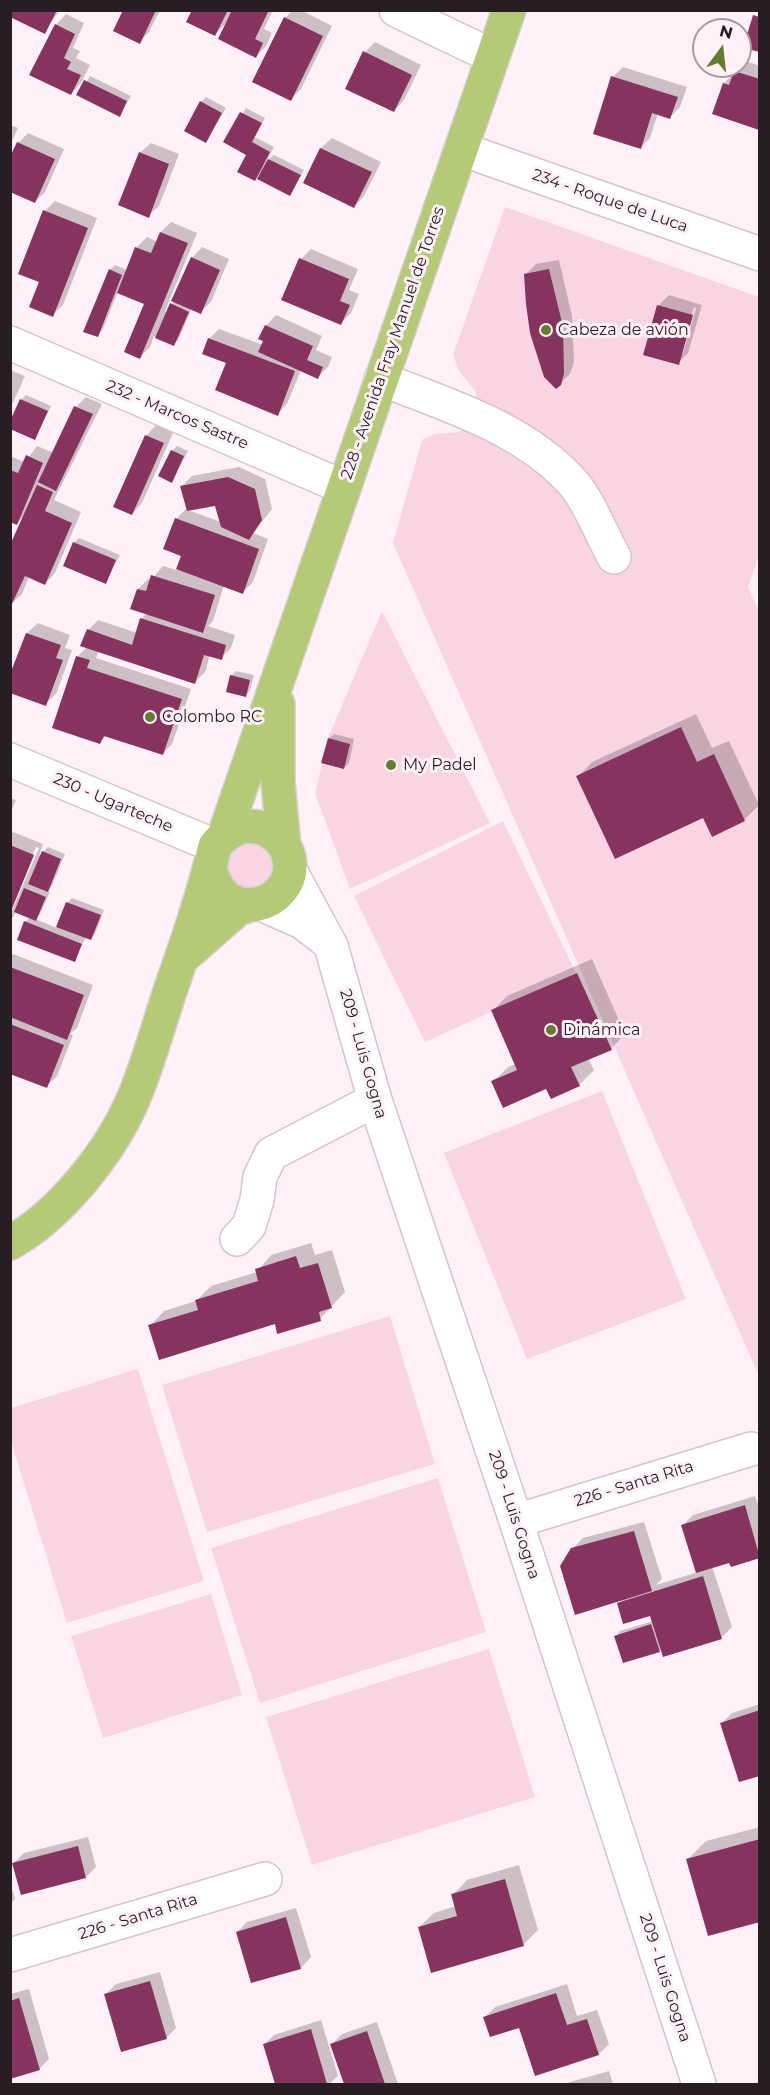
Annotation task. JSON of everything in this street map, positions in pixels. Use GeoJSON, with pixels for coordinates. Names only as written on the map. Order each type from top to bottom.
{"type":"FeatureCollection","features":[{"type":"Feature","properties":{"kind":"main road","name":"228 - Avenida Fray Manuel de Torres"},"geometry":{"type":"LineString","coordinates":[[10,1243],[22,1236],[72,1192],[103,1153],[131,1103],[217,848],[509,10]]}},
{"type":"Feature","properties":{"kind":"main road","name":"228 - Avenida Fray Manuel de Torres"},"geometry":{"type":"LineString","coordinates":[[278,675],[278,783],[287,858]]}},
{"type":"Feature","properties":{"kind":"main road"},"geometry":{"type":"LineString","coordinates":[[252,826],[265,828],[276,835],[287,858],[281,891],[255,904],[226,897],[212,878],[217,848],[252,826]]}},
{"type":"Feature","properties":{"kind":"main road","name":"228 - Avenida Fray Manuel de Torres"},"geometry":{"type":"LineString","coordinates":[[181,959],[238,909],[255,904]]}},
{"type":"Feature","properties":{"kind":"street"},"geometry":{"type":"LineString","coordinates":[[396,10],[492,56]]}},
{"type":"Feature","properties":{"kind":"street","name":"234 - Roque de Luca"},"geometry":{"type":"LineString","coordinates":[[460,149],[759,254]]}},
{"type":"Feature","properties":{"kind":"street","name":"232 - Marcos Sastre"},"geometry":{"type":"LineString","coordinates":[[10,343],[343,487]]}},
{"type":"Feature","properties":{"kind":"street"},"geometry":{"type":"LineString","coordinates":[[381,379],[477,416],[535,450],[574,485],[614,557]]}},
{"type":"Feature","properties":{"kind":"street","name":"230 - Ugarteche"},"geometry":{"type":"LineString","coordinates":[[10,760],[217,848]]}},
{"type":"Feature","properties":{"kind":"street","name":"209 - Luis Gogna"},"geometry":{"type":"LineString","coordinates":[[287,858],[331,946],[375,1100],[516,1521],[699,2085]]}},
{"type":"Feature","properties":{"kind":"street"},"geometry":{"type":"LineString","coordinates":[[255,904],[302,922],[331,946]]}},
{"type":"Feature","properties":{"kind":"street"},"geometry":{"type":"LineString","coordinates":[[237,1239],[249,1226],[257,1200],[260,1177],[271,1154],[375,1100]]}},
{"type":"Feature","properties":{"kind":"street","name":"226 - Santa Rita"},"geometry":{"type":"LineString","coordinates":[[516,1521],[751,1449]]}},
{"type":"Feature","properties":{"kind":"street","name":"226 - Santa Rita"},"geometry":{"type":"LineString","coordinates":[[10,1955],[265,1879]]}},
{"type":"Feature","properties":{"kind":"shaded area"},"geometry":{"type":"Polygon","coordinates":[[[505,207],[759,297],[760,554],[748,587],[760,614],[759,1376],[393,543],[422,440],[434,434],[460,432],[477,416],[476,392],[459,371],[453,355],[505,207]]]}},
{"type":"Feature","properties":{"kind":"shaded area","name":"My Padel"},"geometry":{"type":"Polygon","coordinates":[[[382,611],[490,823],[350,889],[315,793],[329,736],[382,611]]]}},
{"type":"Feature","properties":{"kind":"shaded area"},"geometry":{"type":"Polygon","coordinates":[[[503,821],[576,973],[425,1042],[354,896],[503,821]]]}},
{"type":"Feature","properties":{"kind":"shaded area"},"geometry":{"type":"Polygon","coordinates":[[[261,840],[276,863],[273,873],[264,886],[251,890],[243,889],[227,879],[225,852],[234,842],[261,840]]]}},
{"type":"Feature","properties":{"kind":"shaded area"},"geometry":{"type":"Polygon","coordinates":[[[602,1091],[686,1299],[527,1359],[444,1153],[602,1091]]]}},
{"type":"Feature","properties":{"kind":"shaded area"},"geometry":{"type":"Polygon","coordinates":[[[390,1316],[435,1464],[207,1532],[162,1385],[390,1316]]]}},
{"type":"Feature","properties":{"kind":"shaded area"},"geometry":{"type":"Polygon","coordinates":[[[138,1369],[204,1581],[67,1623],[11,1441],[11,1408],[138,1369]]]}},
{"type":"Feature","properties":{"kind":"shaded area"},"geometry":{"type":"Polygon","coordinates":[[[438,1478],[486,1632],[260,1703],[211,1548],[438,1478]]]}},
{"type":"Feature","properties":{"kind":"shaded area"},"geometry":{"type":"Polygon","coordinates":[[[211,1594],[242,1695],[103,1738],[71,1636],[211,1594]]]}},
{"type":"Feature","properties":{"kind":"shaded area"},"geometry":{"type":"Polygon","coordinates":[[[489,1649],[535,1797],[312,1865],[266,1717],[489,1649]]]}},
{"type":"Feature","properties":{"kind":"building"},"geometry":{"type":"Polygon","coordinates":[[[10,10],[57,10],[45,34],[10,17],[10,10]]]}},
{"type":"Feature","properties":{"kind":"building"},"geometry":{"type":"Polygon","coordinates":[[[123,10],[156,10],[140,44],[113,31],[123,10]]]}},
{"type":"Feature","properties":{"kind":"building"},"geometry":{"type":"Polygon","coordinates":[[[192,10],[228,10],[215,36],[186,22],[192,10]]]}},
{"type":"Feature","properties":{"kind":"building"},"geometry":{"type":"Polygon","coordinates":[[[232,10],[269,10],[255,39],[263,43],[256,58],[218,39],[232,10]]]}},
{"type":"Feature","properties":{"kind":"building"},"geometry":{"type":"Polygon","coordinates":[[[753,15],[760,17],[760,52],[752,50],[753,15]]]}},
{"type":"Feature","properties":{"kind":"building"},"geometry":{"type":"Polygon","coordinates":[[[284,17],[323,36],[291,101],[252,82],[284,17]]]}},
{"type":"Feature","properties":{"kind":"building"},"geometry":{"type":"Polygon","coordinates":[[[55,24],[75,34],[64,58],[71,62],[67,69],[81,75],[71,95],[29,75],[55,24]]]}},
{"type":"Feature","properties":{"kind":"building"},"geometry":{"type":"Polygon","coordinates":[[[363,51],[412,75],[394,112],[345,89],[363,51]]]}},
{"type":"Feature","properties":{"kind":"building"},"geometry":{"type":"Polygon","coordinates":[[[611,76],[678,97],[670,119],[652,113],[641,149],[593,134],[611,76]]]}},
{"type":"Feature","properties":{"kind":"building"},"geometry":{"type":"Polygon","coordinates":[[[752,77],[760,79],[759,130],[712,114],[723,83],[729,85],[732,78],[752,77]]]}},
{"type":"Feature","properties":{"kind":"building"},"geometry":{"type":"Polygon","coordinates":[[[84,80],[127,101],[120,117],[76,95],[84,80]]]}},
{"type":"Feature","properties":{"kind":"building"},"geometry":{"type":"Polygon","coordinates":[[[200,101],[222,113],[206,143],[184,131],[200,101]]]}},
{"type":"Feature","properties":{"kind":"building"},"geometry":{"type":"Polygon","coordinates":[[[240,112],[262,123],[252,142],[270,152],[255,181],[237,172],[246,155],[223,142],[240,112]]]}},
{"type":"Feature","properties":{"kind":"building"},"geometry":{"type":"Polygon","coordinates":[[[17,142],[55,159],[35,203],[10,192],[10,157],[17,142]]]}},
{"type":"Feature","properties":{"kind":"building"},"geometry":{"type":"Polygon","coordinates":[[[320,148],[372,172],[354,208],[303,183],[320,148]]]}},
{"type":"Feature","properties":{"kind":"building"},"geometry":{"type":"Polygon","coordinates":[[[139,152],[169,164],[149,218],[118,205],[139,152]]]}},
{"type":"Feature","properties":{"kind":"building"},"geometry":{"type":"Polygon","coordinates":[[[268,159],[301,175],[290,196],[257,179],[268,159]]]}},
{"type":"Feature","properties":{"kind":"building"},"geometry":{"type":"Polygon","coordinates":[[[43,210],[88,228],[53,317],[29,307],[39,282],[18,274],[43,210]]]}},
{"type":"Feature","properties":{"kind":"building"},"geometry":{"type":"Polygon","coordinates":[[[160,232],[188,243],[140,359],[124,352],[144,304],[117,293],[135,247],[151,253],[160,232]]]}},
{"type":"Feature","properties":{"kind":"building"},"geometry":{"type":"Polygon","coordinates":[[[191,257],[220,270],[201,314],[171,301],[191,257]]]}},
{"type":"Feature","properties":{"kind":"building"},"geometry":{"type":"Polygon","coordinates":[[[299,258],[349,279],[340,301],[350,305],[341,325],[281,300],[299,258]]]}},
{"type":"Feature","properties":{"kind":"building"},"geometry":{"type":"Polygon","coordinates":[[[109,269],[122,275],[98,337],[83,332],[109,269]]]}},
{"type":"Feature","properties":{"kind":"building","name":"Cabeza de avión"},"geometry":{"type":"Polygon","coordinates":[[[549,269],[563,327],[564,373],[561,385],[556,389],[544,377],[530,333],[524,274],[549,269]]]}},
{"type":"Feature","properties":{"kind":"building"},"geometry":{"type":"Polygon","coordinates":[[[170,303],[189,312],[174,346],[155,338],[170,303]]]}},
{"type":"Feature","properties":{"kind":"building"},"geometry":{"type":"Polygon","coordinates":[[[657,305],[693,315],[679,365],[643,355],[657,305]]]}},
{"type":"Feature","properties":{"kind":"building"},"geometry":{"type":"Polygon","coordinates":[[[265,325],[313,346],[307,360],[323,367],[318,379],[258,352],[263,341],[258,339],[265,325]]]}},
{"type":"Feature","properties":{"kind":"building"},"geometry":{"type":"Polygon","coordinates":[[[208,338],[295,371],[278,416],[215,390],[226,363],[202,354],[208,338]]]}},
{"type":"Feature","properties":{"kind":"building"},"geometry":{"type":"Polygon","coordinates":[[[20,399],[48,411],[35,440],[10,429],[10,421],[20,399]]]}},
{"type":"Feature","properties":{"kind":"building"},"geometry":{"type":"Polygon","coordinates":[[[74,406],[93,414],[56,491],[38,482],[74,406]]]}},
{"type":"Feature","properties":{"kind":"building"},"geometry":{"type":"Polygon","coordinates":[[[145,435],[164,443],[132,515],[113,507],[145,435]]]}},
{"type":"Feature","properties":{"kind":"building"},"geometry":{"type":"Polygon","coordinates":[[[171,450],[184,456],[172,483],[158,476],[171,450]]]}},
{"type":"Feature","properties":{"kind":"building"},"geometry":{"type":"Polygon","coordinates":[[[26,455],[43,463],[17,525],[10,522],[10,470],[18,473],[26,455]]]}},
{"type":"Feature","properties":{"kind":"building"},"geometry":{"type":"Polygon","coordinates":[[[228,477],[255,489],[262,520],[249,540],[221,527],[215,506],[187,511],[180,486],[228,477]]]}},
{"type":"Feature","properties":{"kind":"building"},"geometry":{"type":"Polygon","coordinates":[[[37,485],[53,492],[45,511],[72,523],[45,585],[25,576],[10,608],[10,545],[37,485]]]}},
{"type":"Feature","properties":{"kind":"building"},"geometry":{"type":"Polygon","coordinates":[[[175,518],[259,549],[243,594],[176,569],[181,556],[163,549],[175,518]]]}},
{"type":"Feature","properties":{"kind":"building"},"geometry":{"type":"Polygon","coordinates":[[[73,542],[116,560],[106,584],[63,566],[73,542]]]}},
{"type":"Feature","properties":{"kind":"building"},"geometry":{"type":"Polygon","coordinates":[[[151,575],[215,595],[203,633],[130,609],[137,589],[146,591],[151,575]]]}},
{"type":"Feature","properties":{"kind":"building"},"geometry":{"type":"Polygon","coordinates":[[[140,618],[226,645],[222,660],[204,655],[195,684],[80,646],[87,629],[132,645],[140,618]]]}},
{"type":"Feature","properties":{"kind":"building"},"geometry":{"type":"Polygon","coordinates":[[[26,633],[61,645],[56,658],[63,660],[46,706],[10,693],[10,674],[26,633]]]}},
{"type":"Feature","properties":{"kind":"building"},"geometry":{"type":"Polygon","coordinates":[[[76,656],[90,660],[87,668],[182,699],[163,755],[104,736],[100,744],[52,728],[76,656]]]}},
{"type":"Feature","properties":{"kind":"building"},"geometry":{"type":"Polygon","coordinates":[[[230,675],[250,680],[246,697],[226,692],[230,675]]]}},
{"type":"Feature","properties":{"kind":"building"},"geometry":{"type":"Polygon","coordinates":[[[681,727],[697,762],[714,754],[745,821],[712,837],[703,818],[615,859],[576,776],[681,727]]]}},
{"type":"Feature","properties":{"kind":"building"},"geometry":{"type":"Polygon","coordinates":[[[328,738],[350,744],[344,769],[321,763],[328,738]]]}},
{"type":"Feature","properties":{"kind":"building"},"geometry":{"type":"Polygon","coordinates":[[[10,845],[34,855],[11,911],[10,911],[10,845]]]}},
{"type":"Feature","properties":{"kind":"building"},"geometry":{"type":"Polygon","coordinates":[[[42,851],[61,859],[48,892],[28,884],[42,851]]]}},
{"type":"Feature","properties":{"kind":"building"},"geometry":{"type":"Polygon","coordinates":[[[24,888],[46,897],[36,921],[14,912],[24,888]]]}},
{"type":"Feature","properties":{"kind":"building"},"geometry":{"type":"Polygon","coordinates":[[[66,902],[101,915],[91,940],[56,927],[66,902]]]}},
{"type":"Feature","properties":{"kind":"building"},"geometry":{"type":"Polygon","coordinates":[[[24,921],[82,944],[75,962],[17,940],[24,921]]]}},
{"type":"Feature","properties":{"kind":"building"},"geometry":{"type":"Polygon","coordinates":[[[10,967],[84,995],[67,1040],[10,1017],[10,967]]]}},
{"type":"Feature","properties":{"kind":"building","name":"Dinámica"},"geometry":{"type":"Polygon","coordinates":[[[577,973],[612,1050],[571,1067],[580,1086],[551,1099],[546,1089],[503,1108],[491,1081],[517,1070],[491,1010],[577,973]]]}},
{"type":"Feature","properties":{"kind":"building"},"geometry":{"type":"Polygon","coordinates":[[[10,1024],[64,1045],[47,1088],[10,1074],[10,1024]]]}},
{"type":"Feature","properties":{"kind":"building"},"geometry":{"type":"Polygon","coordinates":[[[296,1256],[300,1268],[318,1263],[332,1308],[319,1312],[321,1321],[277,1334],[275,1324],[159,1360],[148,1325],[198,1310],[195,1300],[258,1281],[255,1269],[296,1256]]]}},
{"type":"Feature","properties":{"kind":"building"},"geometry":{"type":"Polygon","coordinates":[[[745,1505],[760,1558],[731,1567],[729,1563],[696,1573],[681,1525],[745,1505]]]}},
{"type":"Feature","properties":{"kind":"building"},"geometry":{"type":"Polygon","coordinates":[[[634,1531],[652,1591],[575,1615],[560,1566],[571,1548],[634,1531]]]}},
{"type":"Feature","properties":{"kind":"building"},"geometry":{"type":"Polygon","coordinates":[[[703,1576],[722,1639],[663,1657],[650,1616],[623,1624],[617,1603],[703,1576]]]}},
{"type":"Feature","properties":{"kind":"building"},"geometry":{"type":"Polygon","coordinates":[[[651,1624],[660,1652],[623,1663],[614,1636],[651,1624]]]}},
{"type":"Feature","properties":{"kind":"building"},"geometry":{"type":"Polygon","coordinates":[[[760,1710],[760,1776],[739,1782],[720,1723],[760,1710]]]}},
{"type":"Feature","properties":{"kind":"building"},"geometry":{"type":"Polygon","coordinates":[[[760,1839],[760,1922],[708,1936],[686,1859],[760,1839]]]}},
{"type":"Feature","properties":{"kind":"building"},"geometry":{"type":"Polygon","coordinates":[[[78,1846],[86,1878],[21,1895],[12,1863],[78,1846]]]}},
{"type":"Feature","properties":{"kind":"building"},"geometry":{"type":"Polygon","coordinates":[[[505,1879],[524,1946],[431,1973],[418,1927],[457,1916],[451,1894],[505,1879]]]}},
{"type":"Feature","properties":{"kind":"building"},"geometry":{"type":"Polygon","coordinates":[[[286,1917],[301,1969],[251,1983],[236,1932],[286,1917]]]}},
{"type":"Feature","properties":{"kind":"building"},"geometry":{"type":"Polygon","coordinates":[[[150,1981],[167,2039],[121,2052],[104,1994],[150,1981]]]}},
{"type":"Feature","properties":{"kind":"building"},"geometry":{"type":"Polygon","coordinates":[[[556,1993],[567,2025],[587,2019],[599,2055],[535,2076],[519,2028],[490,2037],[483,2017],[556,1993]]]}},
{"type":"Feature","properties":{"kind":"building"},"geometry":{"type":"Polygon","coordinates":[[[19,1998],[40,2070],[10,2079],[10,2001],[19,1998]]]}},
{"type":"Feature","properties":{"kind":"building"},"geometry":{"type":"Polygon","coordinates":[[[311,2029],[327,2084],[275,2084],[263,2044],[311,2029]]]}},
{"type":"Feature","properties":{"kind":"building"},"geometry":{"type":"Polygon","coordinates":[[[367,2031],[385,2084],[344,2084],[330,2044],[367,2031]]]}},
{"type":"Feature","properties":{"kind":"place","name":"Cabeza de avión"},"geometry":{"type":"Point","coordinates":[546,330]}},
{"type":"Feature","properties":{"kind":"place","name":"Colombo RC"},"geometry":{"type":"Point","coordinates":[150,717]}},
{"type":"Feature","properties":{"kind":"place","name":"My Padel"},"geometry":{"type":"Point","coordinates":[391,765]}},
{"type":"Feature","properties":{"kind":"place","name":"Dinámica"},"geometry":{"type":"Point","coordinates":[551,1030]}}]}
